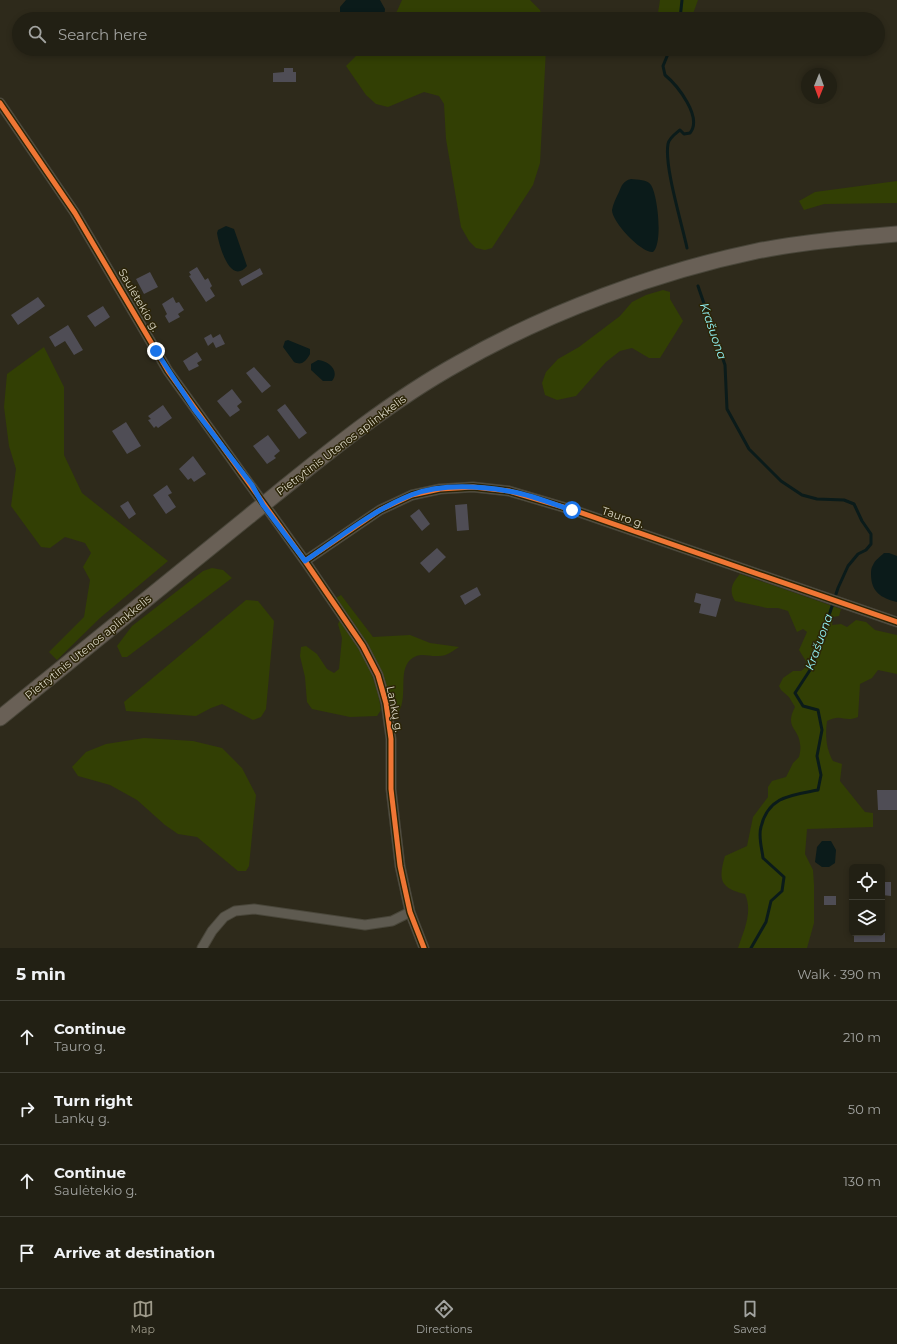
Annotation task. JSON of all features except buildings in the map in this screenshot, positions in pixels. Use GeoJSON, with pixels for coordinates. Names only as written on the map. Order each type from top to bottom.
{"type":"FeatureCollection","features":[{"type":"Feature","properties":{"kind":"highway","name":"Pietrytinis Utenos aplinkkelis"},"geometry":{"type":"LineString","coordinates":[[0,718],[373,418],[433,378],[489,347],[560,315],[652,279],[733,256],[808,243],[897,234]]}},
{"type":"Feature","properties":{"kind":"street","name":"Saulėtekio g."},"geometry":{"type":"LineString","coordinates":[[0,103],[75,213],[168,371],[194,409],[252,485],[263,505]]}},
{"type":"Feature","properties":{"kind":"street","name":"Tauro g."},"geometry":{"type":"LineString","coordinates":[[305,561],[380,510],[412,495],[440,489],[473,487],[509,491],[572,510],[897,622]]}},
{"type":"Feature","properties":{"kind":"street","name":"Lankų g."},"geometry":{"type":"LineString","coordinates":[[263,505],[305,561],[363,646],[378,675],[386,703],[391,739],[391,789],[400,866],[410,912],[424,948]]}},
{"type":"Feature","properties":{"kind":"street"},"geometry":{"type":"LineString","coordinates":[[202,948],[224,917],[235,911],[254,909],[365,925],[392,921],[410,912]]}},
{"type":"Feature","properties":{"kind":"green space"},"geometry":{"type":"Polygon","coordinates":[[[402,0],[530,0],[541,12],[396,12],[402,0]]]}},
{"type":"Feature","properties":{"kind":"green space"},"geometry":{"type":"Polygon","coordinates":[[[660,0],[698,0],[694,12],[658,12],[660,0]]]}},
{"type":"Feature","properties":{"kind":"green space"},"geometry":{"type":"Polygon","coordinates":[[[356,56],[546,56],[540,163],[533,185],[492,248],[485,250],[476,248],[469,241],[461,227],[446,139],[444,104],[439,96],[424,92],[388,107],[376,104],[366,95],[346,66],[356,56]]]}},
{"type":"Feature","properties":{"kind":"green space"},"geometry":{"type":"Polygon","coordinates":[[[897,181],[897,203],[824,204],[804,210],[799,201],[815,192],[897,181]]]}},
{"type":"Feature","properties":{"kind":"green space"},"geometry":{"type":"Polygon","coordinates":[[[663,290],[670,292],[670,299],[683,321],[660,358],[649,358],[632,348],[620,351],[606,362],[576,396],[557,400],[545,395],[542,383],[546,372],[558,359],[579,347],[620,316],[632,302],[646,295],[663,290]]]}},
{"type":"Feature","properties":{"kind":"green space"},"geometry":{"type":"Polygon","coordinates":[[[44,347],[64,387],[64,455],[82,493],[168,561],[100,618],[57,660],[49,652],[84,617],[90,580],[83,567],[91,553],[85,543],[65,537],[50,548],[41,547],[11,506],[16,469],[9,446],[4,407],[7,374],[44,347]]]}},
{"type":"Feature","properties":{"kind":"green space"},"geometry":{"type":"Polygon","coordinates":[[[212,568],[223,570],[232,578],[127,657],[122,657],[117,646],[132,626],[203,571],[212,568]]]}},
{"type":"Feature","properties":{"kind":"green space"},"geometry":{"type":"Polygon","coordinates":[[[740,574],[841,609],[839,616],[833,617],[832,625],[841,624],[847,627],[856,620],[866,622],[875,630],[897,635],[897,674],[878,670],[872,678],[860,684],[858,717],[853,719],[836,718],[827,721],[827,747],[833,761],[842,764],[840,781],[865,812],[873,813],[873,827],[807,829],[805,854],[813,870],[814,923],[807,948],[738,948],[747,921],[747,901],[745,894],[737,892],[726,886],[722,877],[725,856],[747,846],[753,817],[768,797],[768,787],[772,781],[786,777],[793,763],[799,757],[799,739],[791,724],[792,714],[795,707],[789,697],[781,690],[779,686],[783,678],[793,671],[801,671],[806,667],[807,663],[799,650],[807,632],[803,629],[797,632],[788,611],[735,601],[732,593],[732,586],[740,574]]]}},
{"type":"Feature","properties":{"kind":"green space"},"geometry":{"type":"Polygon","coordinates":[[[341,595],[373,637],[410,635],[430,643],[459,647],[442,656],[421,655],[410,660],[406,665],[404,672],[402,702],[396,716],[392,716],[383,675],[366,643],[334,599],[341,595]]]}},
{"type":"Feature","properties":{"kind":"green space"},"geometry":{"type":"Polygon","coordinates":[[[246,600],[258,601],[274,621],[266,709],[261,717],[253,720],[222,704],[196,716],[126,711],[124,702],[246,600]]]}},
{"type":"Feature","properties":{"kind":"green space"},"geometry":{"type":"Polygon","coordinates":[[[340,620],[361,651],[372,674],[381,710],[377,716],[350,717],[312,709],[307,702],[305,677],[300,656],[301,647],[306,646],[317,654],[327,669],[334,673],[339,669],[342,638],[338,624],[340,620]]]}},
{"type":"Feature","properties":{"kind":"green space"},"geometry":{"type":"Polygon","coordinates":[[[144,738],[193,741],[222,748],[242,768],[256,795],[249,866],[246,871],[238,871],[197,837],[178,834],[165,825],[137,800],[110,785],[78,776],[72,767],[86,752],[106,744],[144,738]]]}},
{"type":"Feature","properties":{"kind":"shaded area"},"geometry":{"type":"Polygon","coordinates":[[[346,0],[380,0],[385,9],[385,12],[340,12],[340,7],[346,0]]]}},
{"type":"Feature","properties":{"kind":"shaded area"},"geometry":{"type":"Polygon","coordinates":[[[631,179],[642,180],[649,183],[654,191],[659,230],[658,240],[653,252],[642,248],[628,236],[613,215],[612,208],[621,187],[624,182],[631,179]]]}},
{"type":"Feature","properties":{"kind":"shaded area"},"geometry":{"type":"Polygon","coordinates":[[[226,226],[234,229],[247,266],[241,271],[235,271],[231,268],[226,262],[220,246],[217,233],[218,230],[226,226]]]}},
{"type":"Feature","properties":{"kind":"shaded area"},"geometry":{"type":"Polygon","coordinates":[[[288,340],[310,349],[310,354],[304,362],[294,362],[283,347],[285,341],[288,340]]]}},
{"type":"Feature","properties":{"kind":"shaded area"},"geometry":{"type":"Polygon","coordinates":[[[318,360],[326,362],[334,370],[335,374],[332,381],[323,381],[311,370],[311,364],[318,360]]]}},
{"type":"Feature","properties":{"kind":"shaded area"},"geometry":{"type":"Polygon","coordinates":[[[884,553],[897,556],[897,602],[878,593],[875,590],[871,580],[872,567],[884,553]]]}},
{"type":"Feature","properties":{"kind":"shaded area"},"geometry":{"type":"Polygon","coordinates":[[[822,841],[831,841],[836,850],[835,863],[829,867],[822,867],[815,862],[817,847],[822,841]]]}},
{"type":"Feature","properties":{"kind":"waterway","name":"Krašuona"},"geometry":{"type":"LineString","coordinates":[[681,12],[682,0]]}},
{"type":"Feature","properties":{"kind":"waterway","name":"Krašuona"},"geometry":{"type":"LineString","coordinates":[[667,56],[663,66],[665,75],[682,94],[691,110],[693,119],[693,126],[690,133],[684,134],[680,130],[671,138],[668,144],[667,154],[674,195],[687,248]]}},
{"type":"Feature","properties":{"kind":"waterway","name":"Krašuona"},"geometry":{"type":"LineString","coordinates":[[698,286],[725,365],[727,409],[749,449],[781,481],[802,495],[817,499],[844,500],[854,504],[862,521],[871,534],[871,544],[866,550],[858,554],[848,566],[838,588],[812,667],[795,693],[803,706],[818,710],[822,730],[817,756],[821,775],[818,790],[782,799],[775,803],[764,817],[760,834],[763,858],[784,877],[782,891],[771,901],[766,922],[751,948]]}},
{"type":"Feature","properties":{"kind":"cycle path"},"geometry":{"type":"LineString","coordinates":[[0,103],[75,213],[168,371],[305,561],[363,646],[378,675],[386,703],[391,739],[391,789],[400,866],[410,912],[424,948]]}},
{"type":"Feature","properties":{"kind":"cycle path"},"geometry":{"type":"LineString","coordinates":[[305,561],[380,510],[412,495],[440,489],[473,487],[509,491],[573,510],[897,622]]}},
{"type":"Feature","properties":{"kind":"route"},"geometry":{"type":"LineString","coordinates":[[156,351],[194,409],[252,485],[263,505],[305,561],[380,510],[412,495],[440,489],[473,487],[509,491],[572,510]]}}]}
